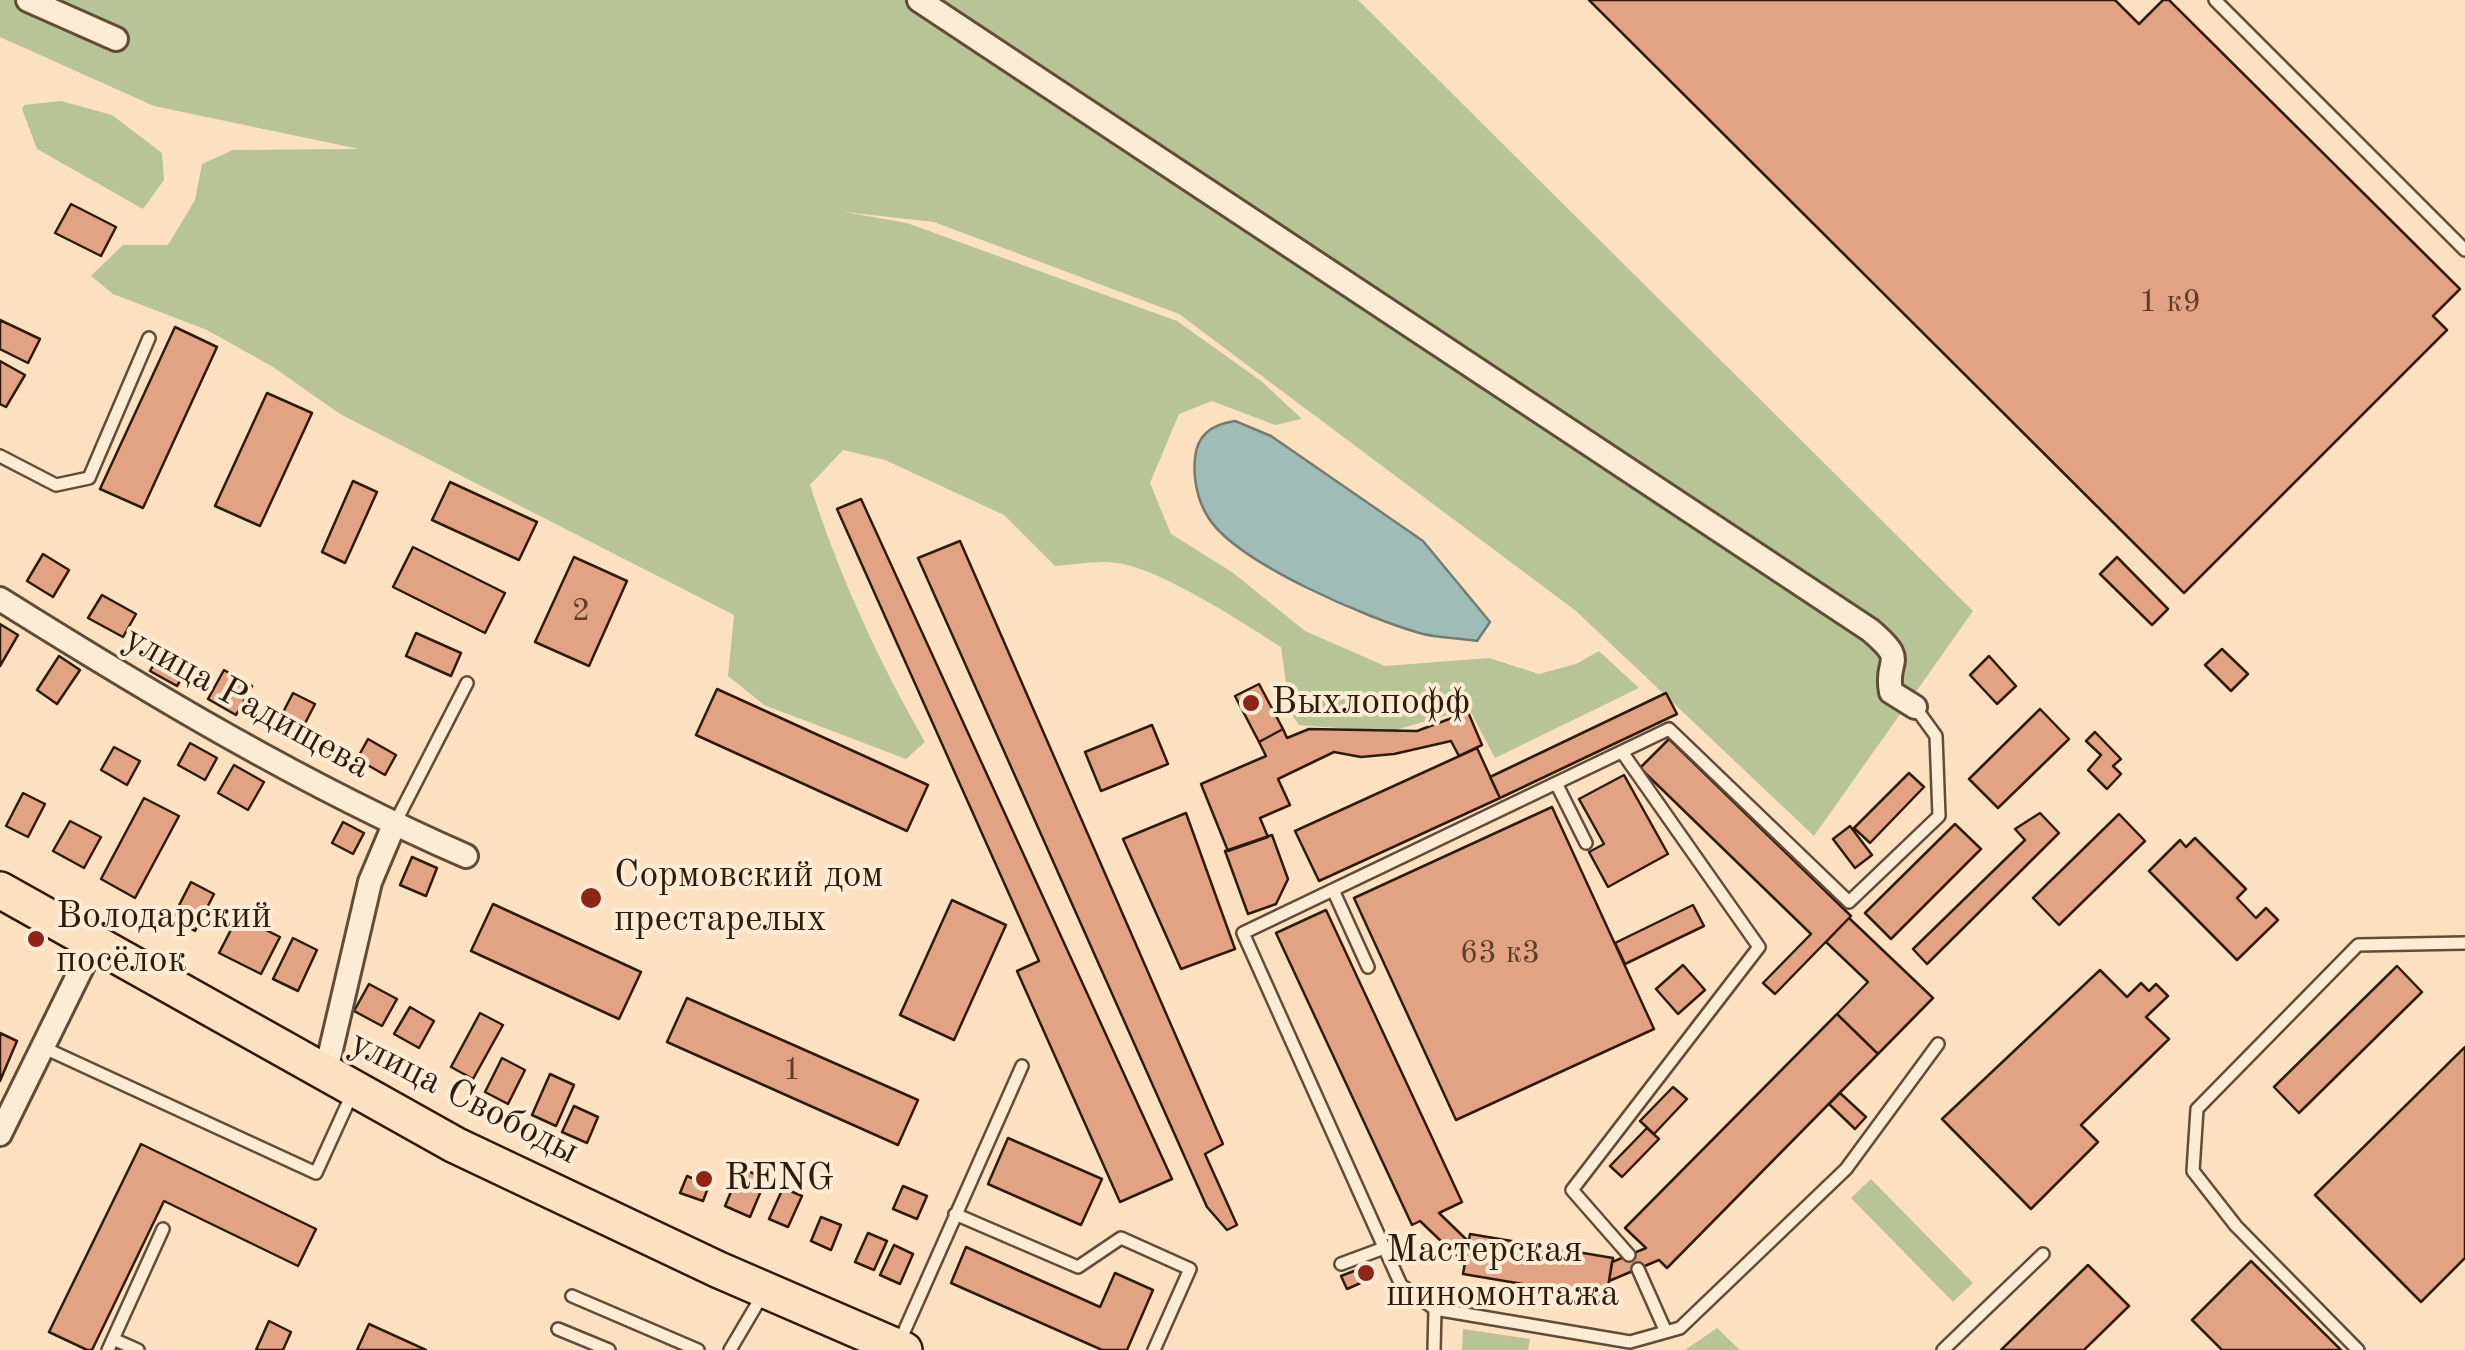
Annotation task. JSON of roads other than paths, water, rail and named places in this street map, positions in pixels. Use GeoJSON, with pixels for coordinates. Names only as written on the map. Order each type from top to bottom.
{"type":"FeatureCollection","features":[{"type":"Feature","properties":{"kind":"main road","name":"улица Свободы"},"geometry":{"type":"LineString","coordinates":[[0,890],[455,1145],[765,1290],[901,1348]]}},
{"type":"Feature","properties":{"kind":"street"},"geometry":{"type":"LineString","coordinates":[[28,0],[116,40]]}},
{"type":"Feature","properties":{"kind":"street"},"geometry":{"type":"LineString","coordinates":[[919,0],[1870,630],[1889,646],[1896,660],[1891,692],[1915,708]]}},
{"type":"Feature","properties":{"kind":"street","name":"улица Радищева"},"geometry":{"type":"LineString","coordinates":[[0,599],[263,756],[394,825],[466,856]]}},
{"type":"Feature","properties":{"kind":"street"},"geometry":{"type":"LineString","coordinates":[[340,1083],[370,882],[394,825]]}},
{"type":"Feature","properties":{"kind":"street"},"geometry":{"type":"LineString","coordinates":[[0,1134],[40,1046],[94,945]]}},
{"type":"Feature","properties":{"kind":"lane"},"geometry":{"type":"LineString","coordinates":[[2215,0],[2465,250]]}},
{"type":"Feature","properties":{"kind":"lane"},"geometry":{"type":"LineString","coordinates":[[0,456],[56,485],[89,478],[148,338]]}},
{"type":"Feature","properties":{"kind":"lane"},"geometry":{"type":"LineString","coordinates":[[394,825],[466,683]]}},
{"type":"Feature","properties":{"kind":"lane"},"geometry":{"type":"LineString","coordinates":[[1915,708],[1936,736],[1938,816],[1849,902],[1669,730],[1243,933],[1400,1285],[1435,1309],[1630,1342],[1680,1328],[1711,1302],[1846,1168],[1938,1044]]}},
{"type":"Feature","properties":{"kind":"lane"},"geometry":{"type":"LineString","coordinates":[[1622,752],[1759,947],[1572,1190],[1629,1255]]}},
{"type":"Feature","properties":{"kind":"lane"},"geometry":{"type":"LineString","coordinates":[[1556,784],[1586,843]]}},
{"type":"Feature","properties":{"kind":"lane"},"geometry":{"type":"LineString","coordinates":[[1333,890],[1368,967]]}},
{"type":"Feature","properties":{"kind":"lane"},"geometry":{"type":"LineString","coordinates":[[2358,1350],[2236,1226],[2193,1172],[2197,1109],[2358,945],[2465,943]]}},
{"type":"Feature","properties":{"kind":"lane"},"geometry":{"type":"LineString","coordinates":[[40,1046],[316,1174],[340,1083]]}},
{"type":"Feature","properties":{"kind":"lane"},"geometry":{"type":"LineString","coordinates":[[901,1348],[954,1214],[1022,1066]]}},
{"type":"Feature","properties":{"kind":"lane"},"geometry":{"type":"LineString","coordinates":[[954,1214],[1078,1267],[1121,1238],[1190,1270],[1154,1350]]}},
{"type":"Feature","properties":{"kind":"lane"},"geometry":{"type":"LineString","coordinates":[[138,1350],[111,1344],[164,1229]]}},
{"type":"Feature","properties":{"kind":"lane"},"geometry":{"type":"LineString","coordinates":[[1341,1264],[1384,1248]]}},
{"type":"Feature","properties":{"kind":"lane"},"geometry":{"type":"LineString","coordinates":[[1943,1350],[2043,1254]]}},
{"type":"Feature","properties":{"kind":"lane"},"geometry":{"type":"LineString","coordinates":[[1638,1269],[1666,1332]]}},
{"type":"Feature","properties":{"kind":"lane"},"geometry":{"type":"LineString","coordinates":[[730,1350],[765,1290]]}},
{"type":"Feature","properties":{"kind":"lane"},"geometry":{"type":"LineString","coordinates":[[572,1296],[698,1350]]}},
{"type":"Feature","properties":{"kind":"lane"},"geometry":{"type":"LineString","coordinates":[[1434,1350],[1435,1309]]}},
{"type":"Feature","properties":{"kind":"lane"},"geometry":{"type":"LineString","coordinates":[[558,1329],[609,1350]]}},
{"type":"Feature","properties":{"kind":"water"},"geometry":{"type":"Polygon","coordinates":[[[1235,421],[1271,436],[1423,541],[1490,622],[1477,641],[1423,634],[1371,616],[1275,571],[1223,535],[1201,503],[1195,481],[1195,458],[1199,443],[1208,432],[1235,421]]]}},
{"type":"Feature","properties":{"kind":"place","name":"Выхлопофф"},"geometry":{"type":"Point","coordinates":[1251,703]}},
{"type":"Feature","properties":{"kind":"place","name":"Сормовский дом престарелых"},"geometry":{"type":"Point","coordinates":[591,898]}},
{"type":"Feature","properties":{"kind":"place","name":"Володарский посёлок"},"geometry":{"type":"Point","coordinates":[36,939]}},
{"type":"Feature","properties":{"kind":"place","name":"RENG"},"geometry":{"type":"Point","coordinates":[704,1179]}},
{"type":"Feature","properties":{"kind":"place","name":"Мастерская шиномонтажа"},"geometry":{"type":"Point","coordinates":[1366,1273]}}]}
